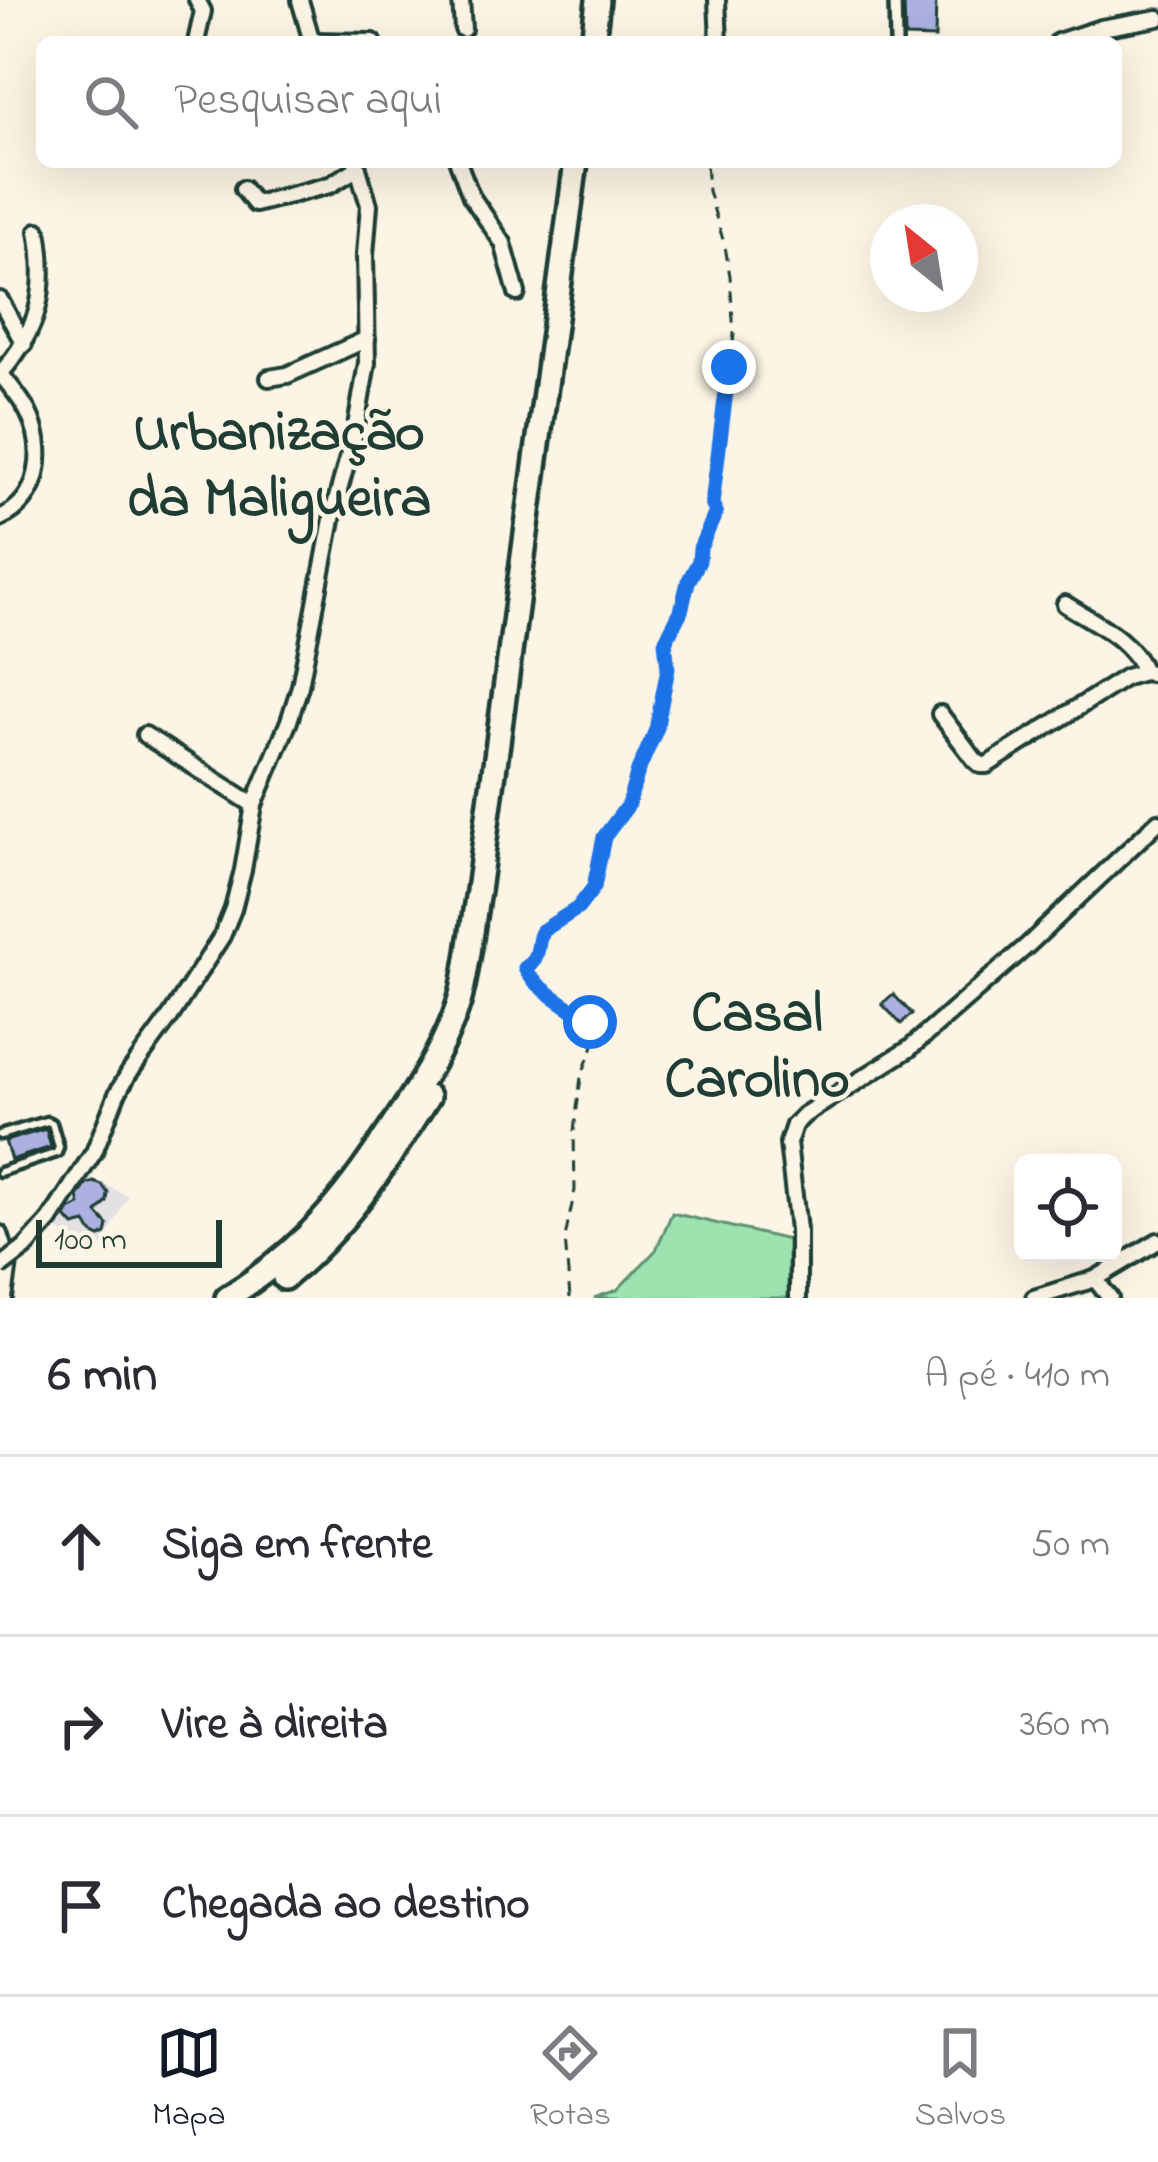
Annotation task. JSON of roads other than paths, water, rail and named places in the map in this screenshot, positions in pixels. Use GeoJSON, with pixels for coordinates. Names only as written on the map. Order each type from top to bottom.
{"type":"FeatureCollection","features":[{"type":"Feature","properties":{"kind":"main road"},"geometry":{"type":"LineString","coordinates":[[594,36],[598,0]]}},
{"type":"Feature","properties":{"kind":"main road"},"geometry":{"type":"LineString","coordinates":[[608,36],[613,0]]}},
{"type":"Feature","properties":{"kind":"main road"},"geometry":{"type":"LineString","coordinates":[[227,1298],[292,1253],[348,1191],[419,1084],[459,1001],[575,168]]}},
{"type":"Feature","properties":{"kind":"main road"},"geometry":{"type":"LineString","coordinates":[[253,1298],[305,1261],[371,1185],[463,1031],[481,954],[589,168]]}},
{"type":"Feature","properties":{"kind":"street"},"geometry":{"type":"LineString","coordinates":[[197,0],[203,11],[197,36]]}},
{"type":"Feature","properties":{"kind":"street"},"geometry":{"type":"LineString","coordinates":[[300,0],[310,36]]}},
{"type":"Feature","properties":{"kind":"street"},"geometry":{"type":"LineString","coordinates":[[461,0],[463,29]]}},
{"type":"Feature","properties":{"kind":"street"},"geometry":{"type":"LineString","coordinates":[[717,0],[719,36]]}},
{"type":"Feature","properties":{"kind":"street"},"geometry":{"type":"LineString","coordinates":[[895,0],[896,36]]}},
{"type":"Feature","properties":{"kind":"street"},"geometry":{"type":"LineString","coordinates":[[1076,36],[1158,18]]}},
{"type":"Feature","properties":{"kind":"street"},"geometry":{"type":"LineString","coordinates":[[243,189],[255,204],[330,184],[353,168]]}},
{"type":"Feature","properties":{"kind":"street"},"geometry":{"type":"LineString","coordinates":[[0,1267],[26,1248],[50,1220],[94,1152],[129,1073],[222,936],[233,909],[254,805],[300,686],[334,508],[362,398],[368,339],[365,255],[369,205],[358,168]]}},
{"type":"Feature","properties":{"kind":"street"},"geometry":{"type":"LineString","coordinates":[[460,168],[471,196],[503,243],[518,293]]}},
{"type":"Feature","properties":{"kind":"street"},"geometry":{"type":"LineString","coordinates":[[0,518],[24,503],[36,476],[37,440],[28,411],[0,373],[24,344],[35,320],[44,282],[38,231]]}},
{"type":"Feature","properties":{"kind":"street"},"geometry":{"type":"LineString","coordinates":[[0,300],[24,344]]}},
{"type":"Feature","properties":{"kind":"street"},"geometry":{"type":"LineString","coordinates":[[269,378],[287,375],[368,339]]}},
{"type":"Feature","properties":{"kind":"street"},"geometry":{"type":"LineString","coordinates":[[1065,604],[1124,643],[1151,673]]}},
{"type":"Feature","properties":{"kind":"street"},"geometry":{"type":"LineString","coordinates":[[940,715],[975,760],[987,765],[1126,677],[1151,673]]}},
{"type":"Feature","properties":{"kind":"street"},"geometry":{"type":"LineString","coordinates":[[145,735],[254,805]]}},
{"type":"Feature","properties":{"kind":"street"},"geometry":{"type":"LineString","coordinates":[[798,1298],[798,1230],[788,1143],[794,1125],[909,1049],[1158,822]]}},
{"type":"Feature","properties":{"kind":"street"},"geometry":{"type":"LineString","coordinates":[[0,1234],[9,1263],[4,1298]]}},
{"type":"Feature","properties":{"kind":"street"},"geometry":{"type":"LineString","coordinates":[[1034,1298],[1095,1279],[1158,1241]]}},
{"type":"Feature","properties":{"kind":"street"},"geometry":{"type":"LineString","coordinates":[[1095,1279],[1110,1298]]}},
{"type":"Feature","properties":{"kind":"lane"},"geometry":{"type":"LineString","coordinates":[[0,1135],[47,1121],[52,1123],[59,1147],[57,1153],[0,1172]]}},
{"type":"Feature","properties":{"kind":"district","name":"Urbanização da Maligueira"},"geometry":{"type":"Point","coordinates":[279,462]}},
{"type":"Feature","properties":{"kind":"district","name":"Casal Carolino"},"geometry":{"type":"Point","coordinates":[757,1043]}}]}
